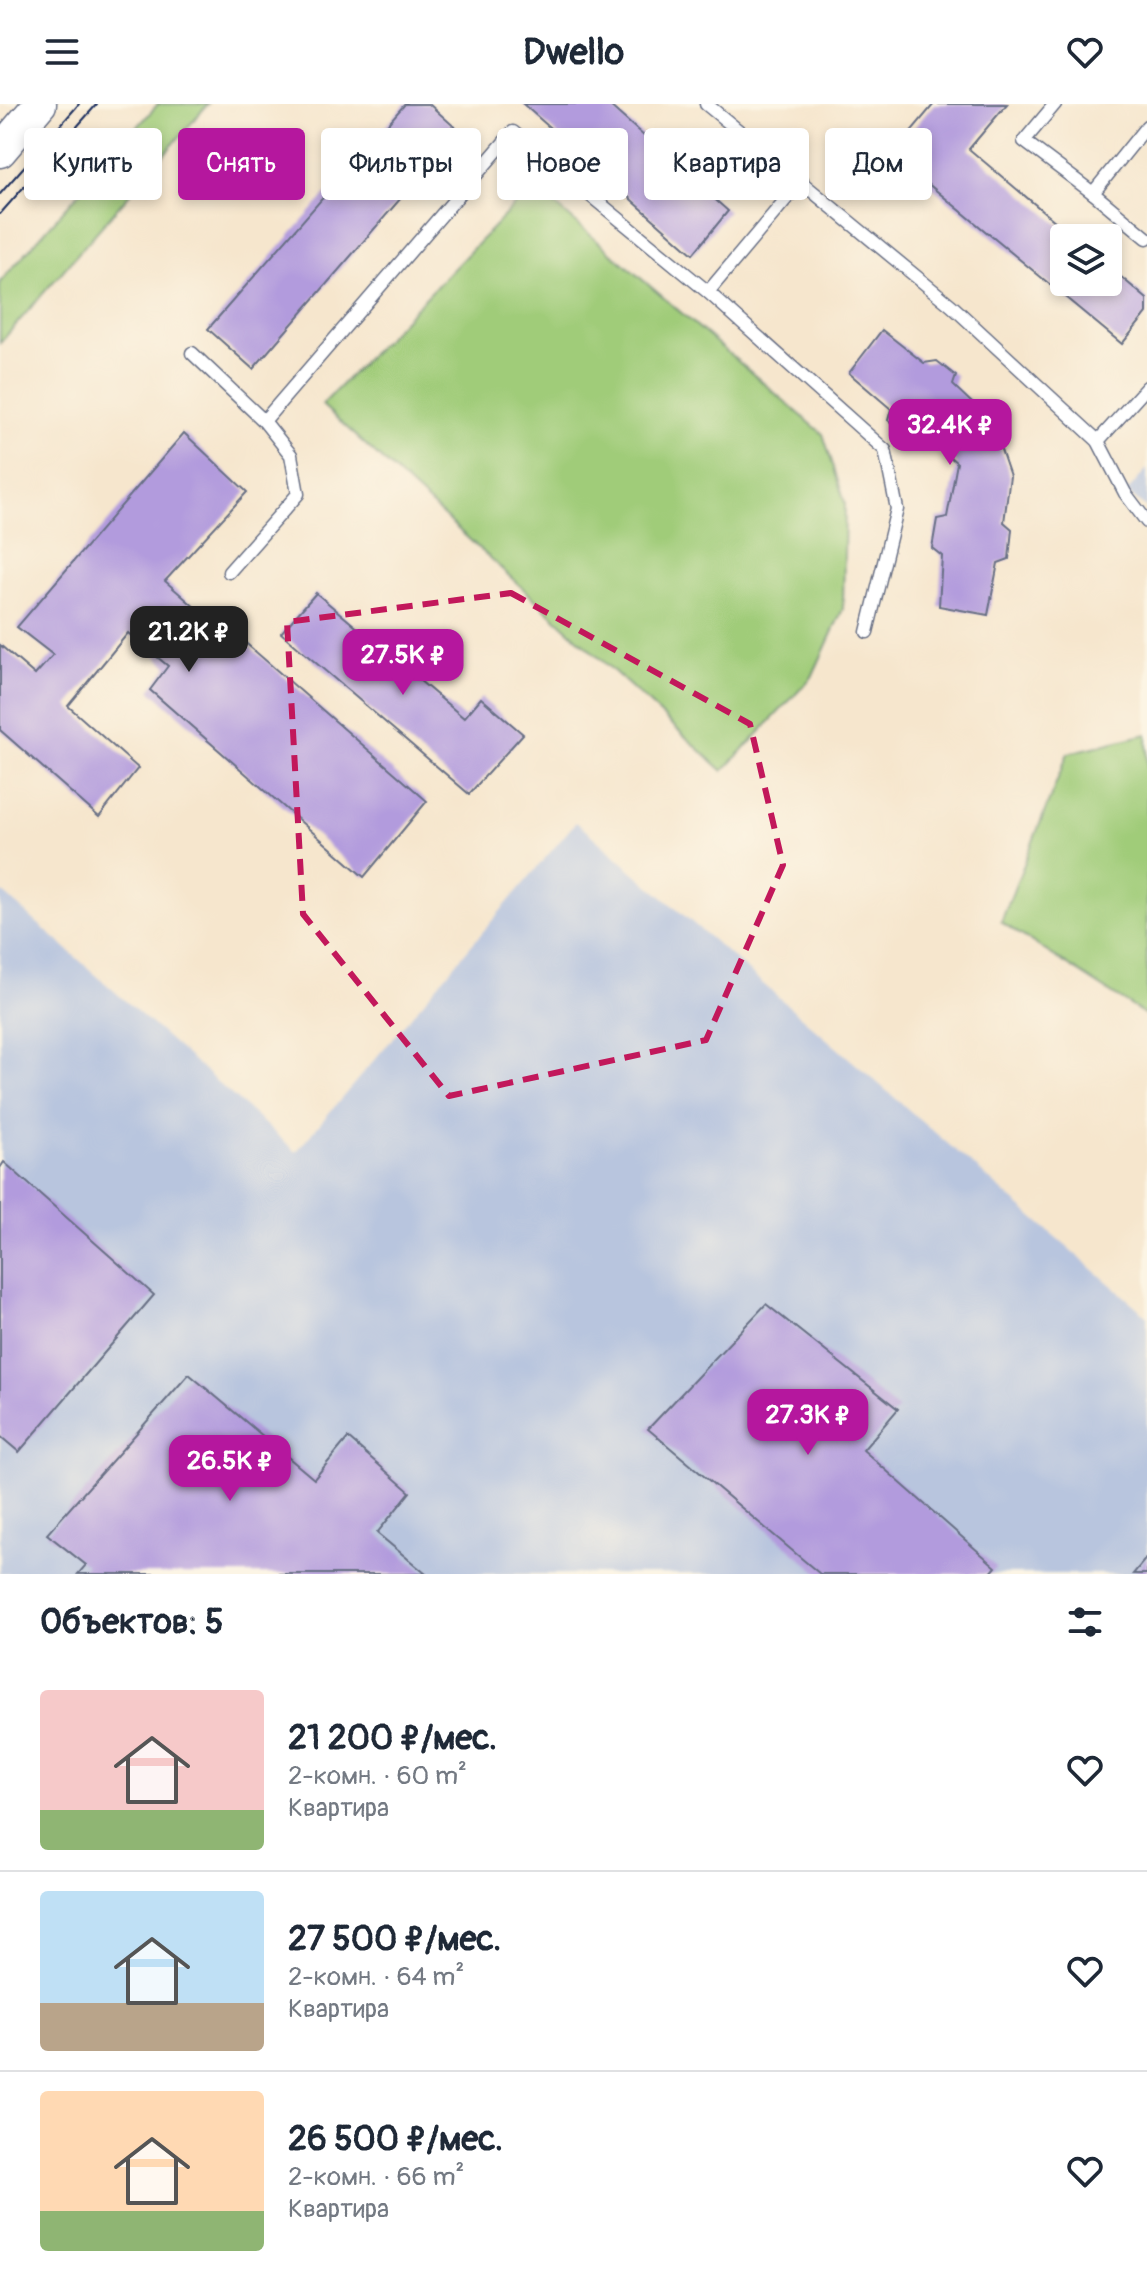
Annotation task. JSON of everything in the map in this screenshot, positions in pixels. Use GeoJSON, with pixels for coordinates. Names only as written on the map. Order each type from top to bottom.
{"type":"FeatureCollection","features":[{"type":"Feature","properties":{"kind":"street"},"geometry":{"type":"LineString","coordinates":[[0,151],[40,104]]}},
{"type":"Feature","properties":{"kind":"lane"},"geometry":{"type":"LineString","coordinates":[[706,104],[736,128]]}},
{"type":"Feature","properties":{"kind":"lane"},"geometry":{"type":"LineString","coordinates":[[1055,104],[1024,141],[1147,238]]}},
{"type":"Feature","properties":{"kind":"lane"},"geometry":{"type":"LineString","coordinates":[[1093,193],[1147,126]]}},
{"type":"Feature","properties":{"kind":"lane"},"geometry":{"type":"LineString","coordinates":[[264,421],[513,132],[708,292],[885,450],[897,509],[867,632]]}},
{"type":"Feature","properties":{"kind":"lane"},"geometry":{"type":"LineString","coordinates":[[809,186],[952,306],[1098,441],[1125,493],[1147,522]]}},
{"type":"Feature","properties":{"kind":"lane"},"geometry":{"type":"LineString","coordinates":[[708,292],[785,200]]}},
{"type":"Feature","properties":{"kind":"lane"},"geometry":{"type":"LineString","coordinates":[[192,353],[264,421],[291,455],[298,494],[229,572]]}},
{"type":"Feature","properties":{"kind":"lane"},"geometry":{"type":"LineString","coordinates":[[1098,441],[1147,387]]}},
{"type":"Feature","properties":{"kind":"highlighted area"},"geometry":{"type":"Polygon","coordinates":[[[511,593],[750,724],[783,865],[706,1040],[449,1096],[303,914],[287,622],[511,593]]]}},
{"type":"Feature","properties":{"kind":"shaded area"},"geometry":{"type":"Polygon","coordinates":[[[1147,469],[1147,509],[1127,492],[1147,469]]]}},
{"type":"Feature","properties":{"kind":"shaded area"},"geometry":{"type":"Polygon","coordinates":[[[576,822],[1147,1316],[1147,1574],[0,1574],[0,890],[296,1152],[576,822]]]}},
{"type":"Feature","properties":{"kind":"green space"},"geometry":{"type":"Polygon","coordinates":[[[158,104],[208,104],[187,128],[178,128],[178,138],[162,157],[162,128],[137,128],[158,104]]]}},
{"type":"Feature","properties":{"kind":"green space"},"geometry":{"type":"Polygon","coordinates":[[[73,200],[124,200],[0,343],[0,282],[73,200]]]}},
{"type":"Feature","properties":{"kind":"green space"},"geometry":{"type":"Polygon","coordinates":[[[520,200],[549,200],[823,434],[845,503],[843,609],[812,677],[723,771],[322,405],[520,200]]]}},
{"type":"Feature","properties":{"kind":"green space"},"geometry":{"type":"Polygon","coordinates":[[[1147,734],[1147,1016],[1001,922],[1068,753],[1147,734]]]}},
{"type":"Feature","properties":{"kind":"building"},"geometry":{"type":"Polygon","coordinates":[[[405,104],[429,104],[456,128],[384,128],[405,104]]]}},
{"type":"Feature","properties":{"kind":"building"},"geometry":{"type":"Polygon","coordinates":[[[523,104],[608,104],[644,136],[644,200],[716,200],[728,211],[693,254],[628,197],[628,128],[550,128],[523,104]]]}},
{"type":"Feature","properties":{"kind":"building"},"geometry":{"type":"Polygon","coordinates":[[[934,104],[1007,104],[969,149],[1058,224],[1050,224],[1050,285],[932,187],[932,128],[914,128],[934,104]]]}},
{"type":"Feature","properties":{"kind":"building"},"geometry":{"type":"Polygon","coordinates":[[[321,200],[399,200],[253,369],[208,329],[321,200]]]}},
{"type":"Feature","properties":{"kind":"building"},"geometry":{"type":"Polygon","coordinates":[[[1122,278],[1147,299],[1147,313],[1122,344],[1064,296],[1122,296],[1122,278]]]}},
{"type":"Feature","properties":{"kind":"building"},"geometry":{"type":"Polygon","coordinates":[[[882,330],[924,363],[937,361],[956,376],[953,385],[991,421],[1010,476],[1004,522],[1012,529],[1009,559],[998,563],[988,615],[939,606],[942,556],[932,548],[937,519],[947,517],[957,463],[916,428],[904,432],[888,420],[891,409],[849,373],[882,330]]]}},
{"type":"Feature","properties":{"kind":"building"},"geometry":{"type":"Polygon","coordinates":[[[184,433],[247,492],[165,581],[205,616],[210,612],[427,801],[364,877],[150,690],[168,666],[128,633],[68,706],[138,768],[99,817],[0,730],[0,645],[35,675],[53,655],[17,627],[184,433]]]}},
{"type":"Feature","properties":{"kind":"building"},"geometry":{"type":"Polygon","coordinates":[[[316,593],[464,718],[481,698],[523,734],[469,794],[281,633],[316,593]]]}},
{"type":"Feature","properties":{"kind":"building"},"geometry":{"type":"Polygon","coordinates":[[[4,1162],[154,1295],[19,1452],[0,1436],[0,1168],[4,1162]]]}},
{"type":"Feature","properties":{"kind":"building"},"geometry":{"type":"Polygon","coordinates":[[[766,1304],[898,1409],[863,1450],[996,1567],[990,1574],[820,1574],[648,1429],[766,1304]]]}},
{"type":"Feature","properties":{"kind":"building"},"geometry":{"type":"Polygon","coordinates":[[[189,1374],[314,1479],[348,1438],[410,1492],[377,1533],[426,1574],[78,1574],[86,1565],[47,1534],[189,1374]]]}},
{"type":"Feature","properties":{"kind":"building"},"geometry":{"type":"Polygon","coordinates":[[[1147,1557],[1147,1574],[1133,1574],[1147,1557]]]}},
{"type":"Feature","properties":{"kind":"tram line"},"geometry":{"type":"LineString","coordinates":[[0,194],[79,104]]}},
{"type":"Feature","properties":{"kind":"tram line"},"geometry":{"type":"LineString","coordinates":[[0,214],[97,104]]}}]}
